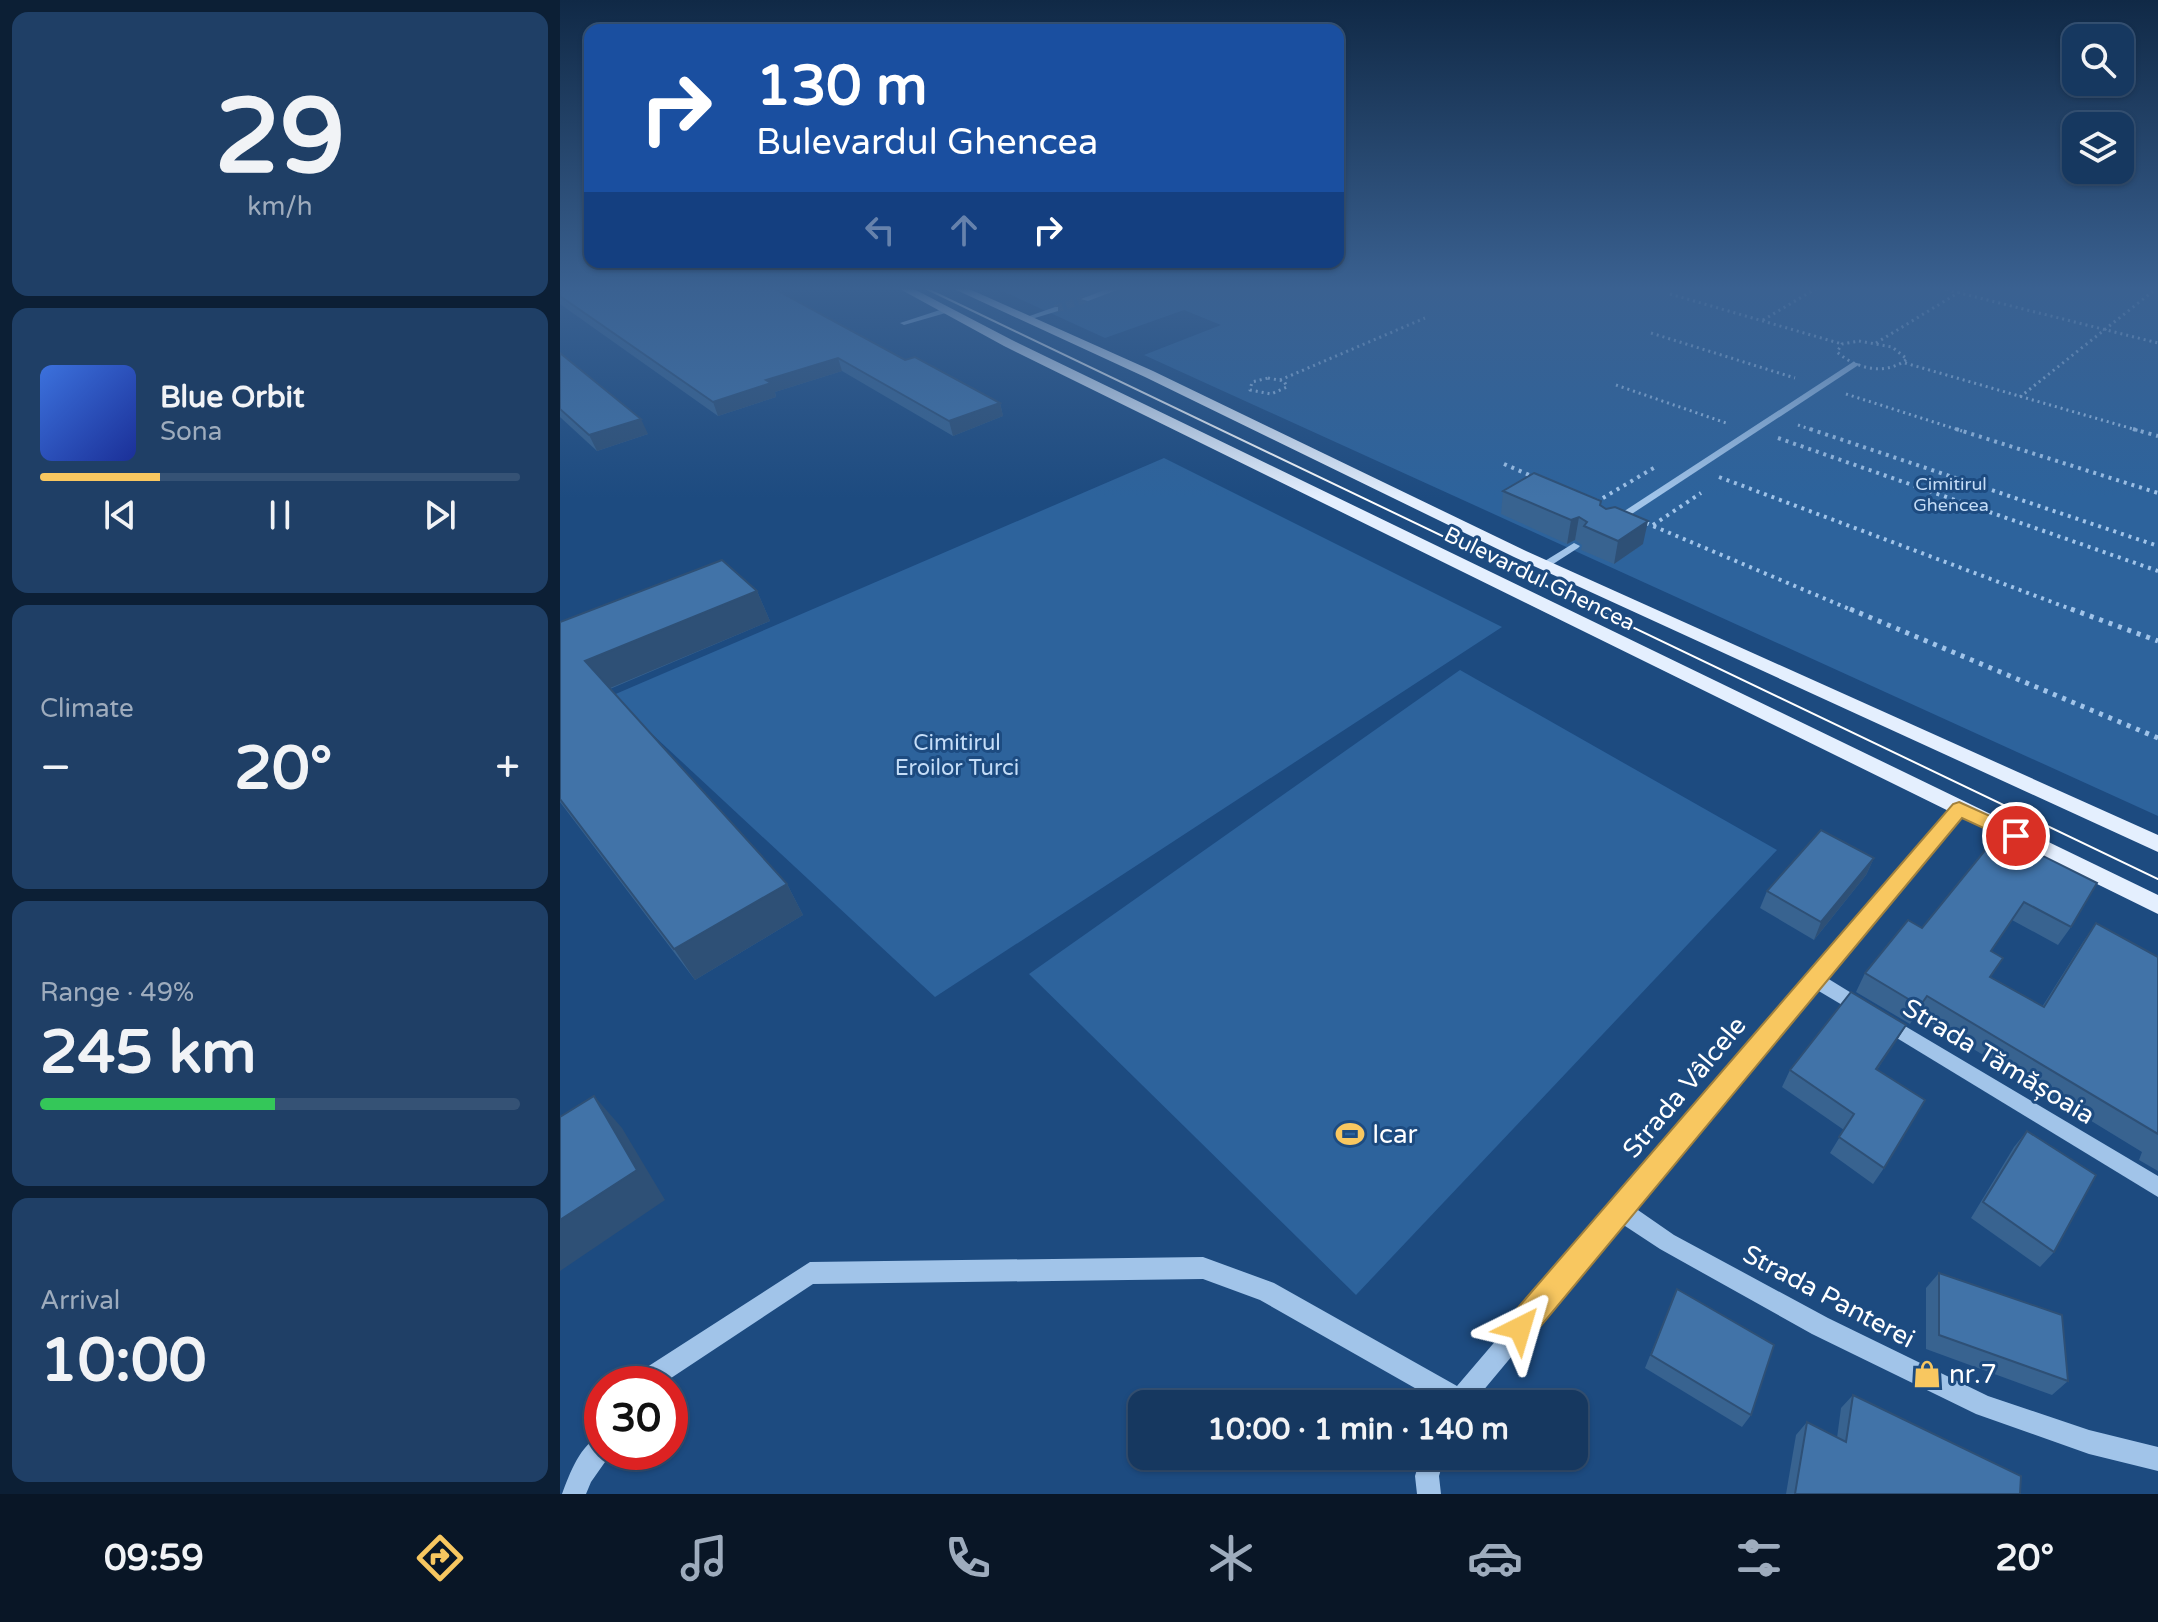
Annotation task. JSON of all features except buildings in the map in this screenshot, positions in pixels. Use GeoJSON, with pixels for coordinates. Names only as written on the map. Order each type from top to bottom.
{"type":"FeatureCollection","features":[{"type":"Feature","properties":{"kind":"main road","name":"Bulevardul Ghencea"},"geometry":{"type":"LineString","coordinates":[[1041,358],[2158,905]]}},
{"type":"Feature","properties":{"kind":"main road","name":"Bulevardul Ghencea"},"geometry":{"type":"LineString","coordinates":[[1112,358],[1546,564],[2158,844]]}},
{"type":"Feature","properties":{"kind":"main road"},"geometry":{"type":"LineString","coordinates":[[1511,588],[1546,564]]}},
{"type":"Feature","properties":{"kind":"street"},"geometry":{"type":"LineString","coordinates":[[1604,527],[1856,364]]}},
{"type":"Feature","properties":{"kind":"street"},"geometry":{"type":"LineString","coordinates":[[1546,564],[1574,546]]}},
{"type":"Feature","properties":{"kind":"street","name":"Strada Vâlcele"},"geometry":{"type":"LineString","coordinates":[[1468,1390],[1959,809]]}},
{"type":"Feature","properties":{"kind":"street","name":"Strada Tămășoaia"},"geometry":{"type":"LineString","coordinates":[[1814,979],[2158,1187]]}},
{"type":"Feature","properties":{"kind":"street","name":"Strada Panterei"},"geometry":{"type":"LineString","coordinates":[[1620,1210],[1667,1242],[1820,1326],[1984,1406],[2089,1442],[2158,1459]]}},
{"type":"Feature","properties":{"kind":"street"},"geometry":{"type":"LineString","coordinates":[[669,1366],[810,1273],[1203,1268],[1266,1291],[1437,1390]]}},
{"type":"Feature","properties":{"kind":"street"},"geometry":{"type":"LineString","coordinates":[[574,1494],[585,1470]]}},
{"type":"Feature","properties":{"kind":"street"},"geometry":{"type":"LineString","coordinates":[[1429,1470],[1429,1494]]}},
{"type":"Feature","properties":{"kind":"path"},"geometry":{"type":"LineString","coordinates":[[1280,380],[1287,387],[1277,393],[1259,394],[1249,387],[1252,382],[1280,380],[1332,358]]}},
{"type":"Feature","properties":{"kind":"path"},"geometry":{"type":"LineString","coordinates":[[1731,358],[2158,493]]}},
{"type":"Feature","properties":{"kind":"path"},"geometry":{"type":"LineString","coordinates":[[2020,397],[2070,358]]}},
{"type":"Feature","properties":{"kind":"path"},"geometry":{"type":"LineString","coordinates":[[1905,363],[2157,436]]}},
{"type":"Feature","properties":{"kind":"path"},"geometry":{"type":"LineString","coordinates":[[1616,385],[2158,571]]}},
{"type":"Feature","properties":{"kind":"path"},"geometry":{"type":"LineString","coordinates":[[1775,417],[2158,546]]}},
{"type":"Feature","properties":{"kind":"path"},"geometry":{"type":"LineString","coordinates":[[1504,464],[1544,481]]}},
{"type":"Feature","properties":{"kind":"path"},"geometry":{"type":"LineString","coordinates":[[1696,468],[2158,641]]}},
{"type":"Feature","properties":{"kind":"path"},"geometry":{"type":"LineString","coordinates":[[1583,497],[2158,738]]}},
{"type":"Feature","properties":{"kind":"green space","name":"Cimitirul Ghencea"},"geometry":{"type":"Polygon","coordinates":[[[1150,358],[2158,358],[2158,816],[1150,358]]]}},
{"type":"Feature","properties":{"kind":"green space","name":"Cimitirul Eroilor Turci"},"geometry":{"type":"Polygon","coordinates":[[[1164,458],[1502,627],[935,997],[611,696],[1164,458]]]}},
{"type":"Feature","properties":{"kind":"green space","name":"Icar"},"geometry":{"type":"Polygon","coordinates":[[[1460,670],[1777,850],[1356,1295],[1029,974],[1460,670]]]}},
{"type":"Feature","properties":{"kind":"tram line"},"geometry":{"type":"LineString","coordinates":[[1070,358],[2158,879]]}},
{"type":"Feature","properties":{"kind":"place","name":"Icar"},"geometry":{"type":"Point","coordinates":[1350,1134]}},
{"type":"Feature","properties":{"kind":"place","name":"nr.7"},"geometry":{"type":"Point","coordinates":[1927,1374]}},
{"type":"Feature","properties":{"kind":"route"},"geometry":{"type":"LineString","coordinates":[[1520,1328],[1959,809],[2016,836]]}}]}
